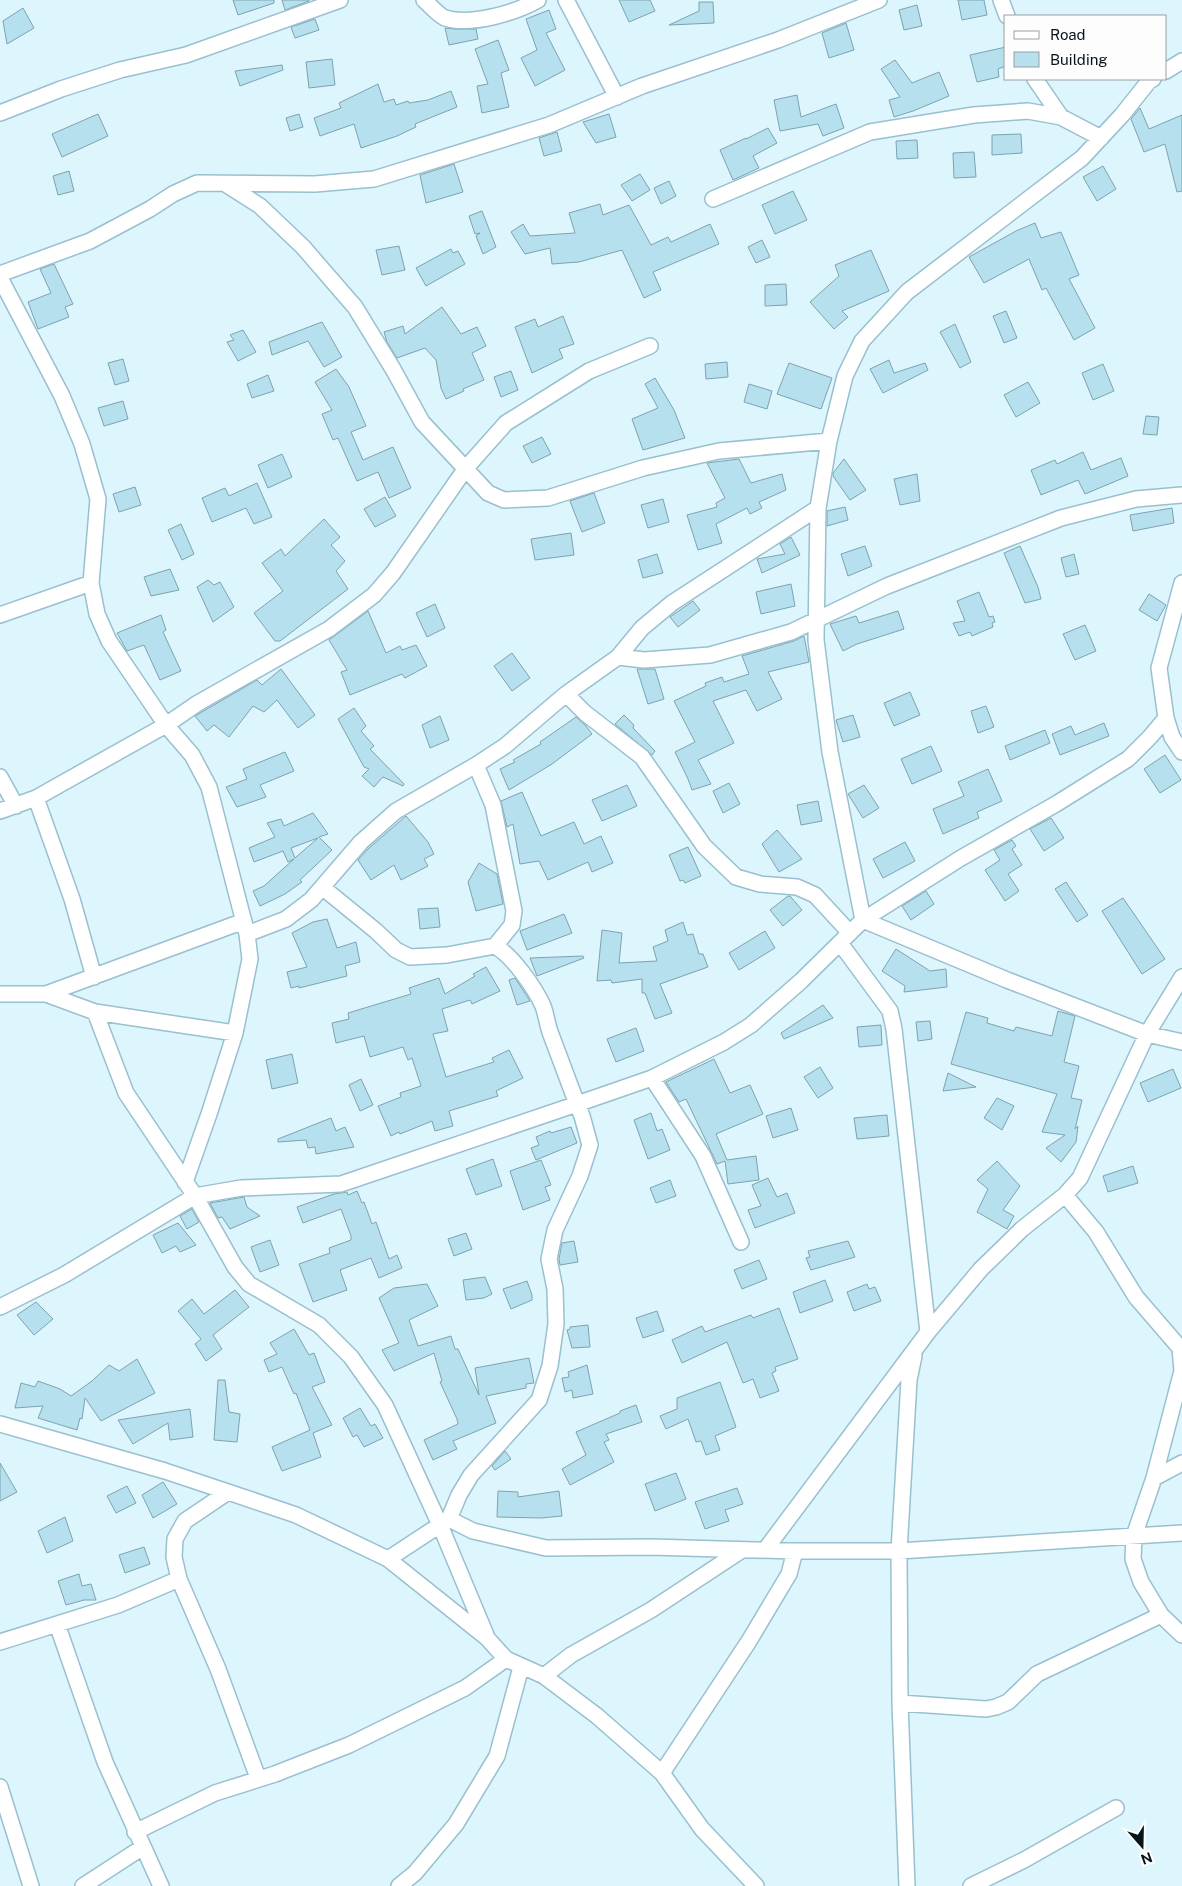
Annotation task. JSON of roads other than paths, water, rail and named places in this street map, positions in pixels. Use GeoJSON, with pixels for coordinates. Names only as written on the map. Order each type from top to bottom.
{"type":"FeatureCollection","features":[{"type":"Feature","properties":{"kind":"street"},"geometry":{"type":"LineString","coordinates":[[0,113],[61,89],[120,70],[186,55],[340,0]]}},
{"type":"Feature","properties":{"kind":"street"},"geometry":{"type":"LineString","coordinates":[[424,0],[443,17],[472,20],[512,13],[538,0]]}},
{"type":"Feature","properties":{"kind":"street"},"geometry":{"type":"LineString","coordinates":[[566,0],[617,97]]}},
{"type":"Feature","properties":{"kind":"street"},"geometry":{"type":"LineString","coordinates":[[0,274],[90,241],[150,209],[173,194],[197,184],[315,184],[374,179],[549,125],[642,86],[778,40],[879,0]]}},
{"type":"Feature","properties":{"kind":"street"},"geometry":{"type":"LineString","coordinates":[[1001,0],[1007,15]]}},
{"type":"Feature","properties":{"kind":"street"},"geometry":{"type":"LineString","coordinates":[[1167,70],[1182,62]]}},
{"type":"Feature","properties":{"kind":"street"},"geometry":{"type":"LineString","coordinates":[[1037,80],[1061,117]]}},
{"type":"Feature","properties":{"kind":"street"},"geometry":{"type":"LineString","coordinates":[[863,920],[830,752],[816,640],[818,508],[829,441],[845,376],[862,340],[907,292],[1082,158],[1151,80]]}},
{"type":"Feature","properties":{"kind":"street"},"geometry":{"type":"LineString","coordinates":[[713,199],[870,132],[974,115],[1028,111],[1061,117],[1101,138]]}},
{"type":"Feature","properties":{"kind":"street"},"geometry":{"type":"LineString","coordinates":[[227,185],[260,206],[303,247],[355,307],[393,369],[422,422],[488,493],[504,500],[548,498],[643,468],[719,451],[829,441]]}},
{"type":"Feature","properties":{"kind":"street"},"geometry":{"type":"LineString","coordinates":[[0,278],[62,396],[82,444],[98,499],[91,583],[97,614],[109,641],[166,725],[192,755],[208,787],[245,928],[250,958],[235,1033],[185,1182]]}},
{"type":"Feature","properties":{"kind":"street"},"geometry":{"type":"LineString","coordinates":[[0,811],[36,798],[166,725],[198,703],[329,629],[374,595],[393,572],[466,468],[506,423],[589,371],[650,346]]}},
{"type":"Feature","properties":{"kind":"street"},"geometry":{"type":"LineString","coordinates":[[618,657],[644,660],[710,655],[791,632],[887,586],[1061,518],[1136,499],[1182,495]]}},
{"type":"Feature","properties":{"kind":"street"},"geometry":{"type":"LineString","coordinates":[[0,994],[46,994],[245,928],[286,919],[311,900],[361,842],[396,811],[505,746],[566,694],[618,657],[642,628],[672,602],[818,508]]}},
{"type":"Feature","properties":{"kind":"street"},"geometry":{"type":"LineString","coordinates":[[0,615],[91,583]]}},
{"type":"Feature","properties":{"kind":"street"},"geometry":{"type":"LineString","coordinates":[[1182,584],[1158,668],[1166,718],[1172,737],[1182,752]]}},
{"type":"Feature","properties":{"kind":"street"},"geometry":{"type":"LineString","coordinates":[[566,694],[585,713],[642,757],[704,846],[736,877],[760,884],[796,887],[815,895],[845,938],[890,1011],[894,1029],[928,1332]]}},
{"type":"Feature","properties":{"kind":"street"},"geometry":{"type":"LineString","coordinates":[[0,1307],[64,1275],[195,1196],[240,1188],[341,1184],[652,1078],[724,1042],[751,1025],[863,920],[961,858],[1056,804],[1128,759],[1166,718]]}},
{"type":"Feature","properties":{"kind":"street"},"geometry":{"type":"LineString","coordinates":[[476,765],[493,805],[514,911],[512,926],[495,946]]}},
{"type":"Feature","properties":{"kind":"street"},"geometry":{"type":"LineString","coordinates":[[0,777],[16,806]]}},
{"type":"Feature","properties":{"kind":"street"},"geometry":{"type":"LineString","coordinates":[[36,798],[72,899],[94,977]]}},
{"type":"Feature","properties":{"kind":"street"},"geometry":{"type":"LineString","coordinates":[[322,887],[376,931],[396,950],[410,957],[447,955],[495,946],[501,948],[532,987],[542,1005],[582,1116],[590,1145],[580,1176],[555,1230],[553,1240],[550,1259],[555,1289],[556,1324],[550,1366],[540,1400],[471,1475],[445,1522],[388,1559]]}},
{"type":"Feature","properties":{"kind":"street"},"geometry":{"type":"LineString","coordinates":[[863,920],[1007,980],[1147,1034],[1182,1042]]}},
{"type":"Feature","properties":{"kind":"street"},"geometry":{"type":"LineString","coordinates":[[765,1550],[928,1332],[1001,1249],[1022,1229],[1065,1195],[1080,1178],[1147,1034],[1182,977]]}},
{"type":"Feature","properties":{"kind":"street"},"geometry":{"type":"LineString","coordinates":[[46,994],[95,1012],[235,1033]]}},
{"type":"Feature","properties":{"kind":"street"},"geometry":{"type":"LineString","coordinates":[[95,1012],[126,1093],[195,1196],[235,1267],[249,1284],[319,1324],[351,1357],[385,1405],[445,1522],[487,1638]]}},
{"type":"Feature","properties":{"kind":"street"},"geometry":{"type":"LineString","coordinates":[[652,1078],[703,1156],[741,1242]]}},
{"type":"Feature","properties":{"kind":"street"},"geometry":{"type":"LineString","coordinates":[[1065,1195],[1096,1232],[1136,1297],[1180,1348],[1182,1371],[1154,1478],[1134,1536],[1133,1560],[1141,1582],[1161,1615],[1182,1635]]}},
{"type":"Feature","properties":{"kind":"street"},"geometry":{"type":"LineString","coordinates":[[907,1886],[900,1703],[899,1551],[909,1380],[914,1352]]}},
{"type":"Feature","properties":{"kind":"street"},"geometry":{"type":"LineString","coordinates":[[0,1424],[165,1470],[296,1515],[388,1559],[487,1638],[506,1659],[544,1676],[597,1716],[662,1773],[702,1829],[756,1886]]}},
{"type":"Feature","properties":{"kind":"street"},"geometry":{"type":"LineString","coordinates":[[1154,1478],[1182,1463]]}},
{"type":"Feature","properties":{"kind":"street"},"geometry":{"type":"LineString","coordinates":[[228,1492],[185,1521],[175,1539],[174,1556],[180,1579],[218,1669],[258,1778]]}},
{"type":"Feature","properties":{"kind":"street"},"geometry":{"type":"LineString","coordinates":[[445,1522],[473,1531],[546,1548],[651,1547],[795,1551],[899,1551],[1182,1533]]}},
{"type":"Feature","properties":{"kind":"street"},"geometry":{"type":"LineString","coordinates":[[544,1676],[571,1655],[651,1610],[742,1550]]}},
{"type":"Feature","properties":{"kind":"street"},"geometry":{"type":"LineString","coordinates":[[662,1773],[749,1641],[789,1574],[795,1551]]}},
{"type":"Feature","properties":{"kind":"street"},"geometry":{"type":"LineString","coordinates":[[0,1642],[118,1605],[180,1579]]}},
{"type":"Feature","properties":{"kind":"street"},"geometry":{"type":"LineString","coordinates":[[900,1703],[986,1709],[996,1707],[1008,1702],[1037,1674],[1161,1615]]}},
{"type":"Feature","properties":{"kind":"street"},"geometry":{"type":"LineString","coordinates":[[57,1624],[105,1762],[161,1886]]}},
{"type":"Feature","properties":{"kind":"street"},"geometry":{"type":"LineString","coordinates":[[136,1832],[215,1792],[349,1745],[465,1688],[506,1659]]}},
{"type":"Feature","properties":{"kind":"street"},"geometry":{"type":"LineString","coordinates":[[399,1886],[415,1872],[456,1824],[497,1756],[521,1667]]}},
{"type":"Feature","properties":{"kind":"street"},"geometry":{"type":"LineString","coordinates":[[0,1787],[31,1886]]}},
{"type":"Feature","properties":{"kind":"street"},"geometry":{"type":"LineString","coordinates":[[971,1886],[1024,1860],[1116,1808]]}},
{"type":"Feature","properties":{"kind":"street"},"geometry":{"type":"LineString","coordinates":[[83,1886],[143,1847]]}}]}
